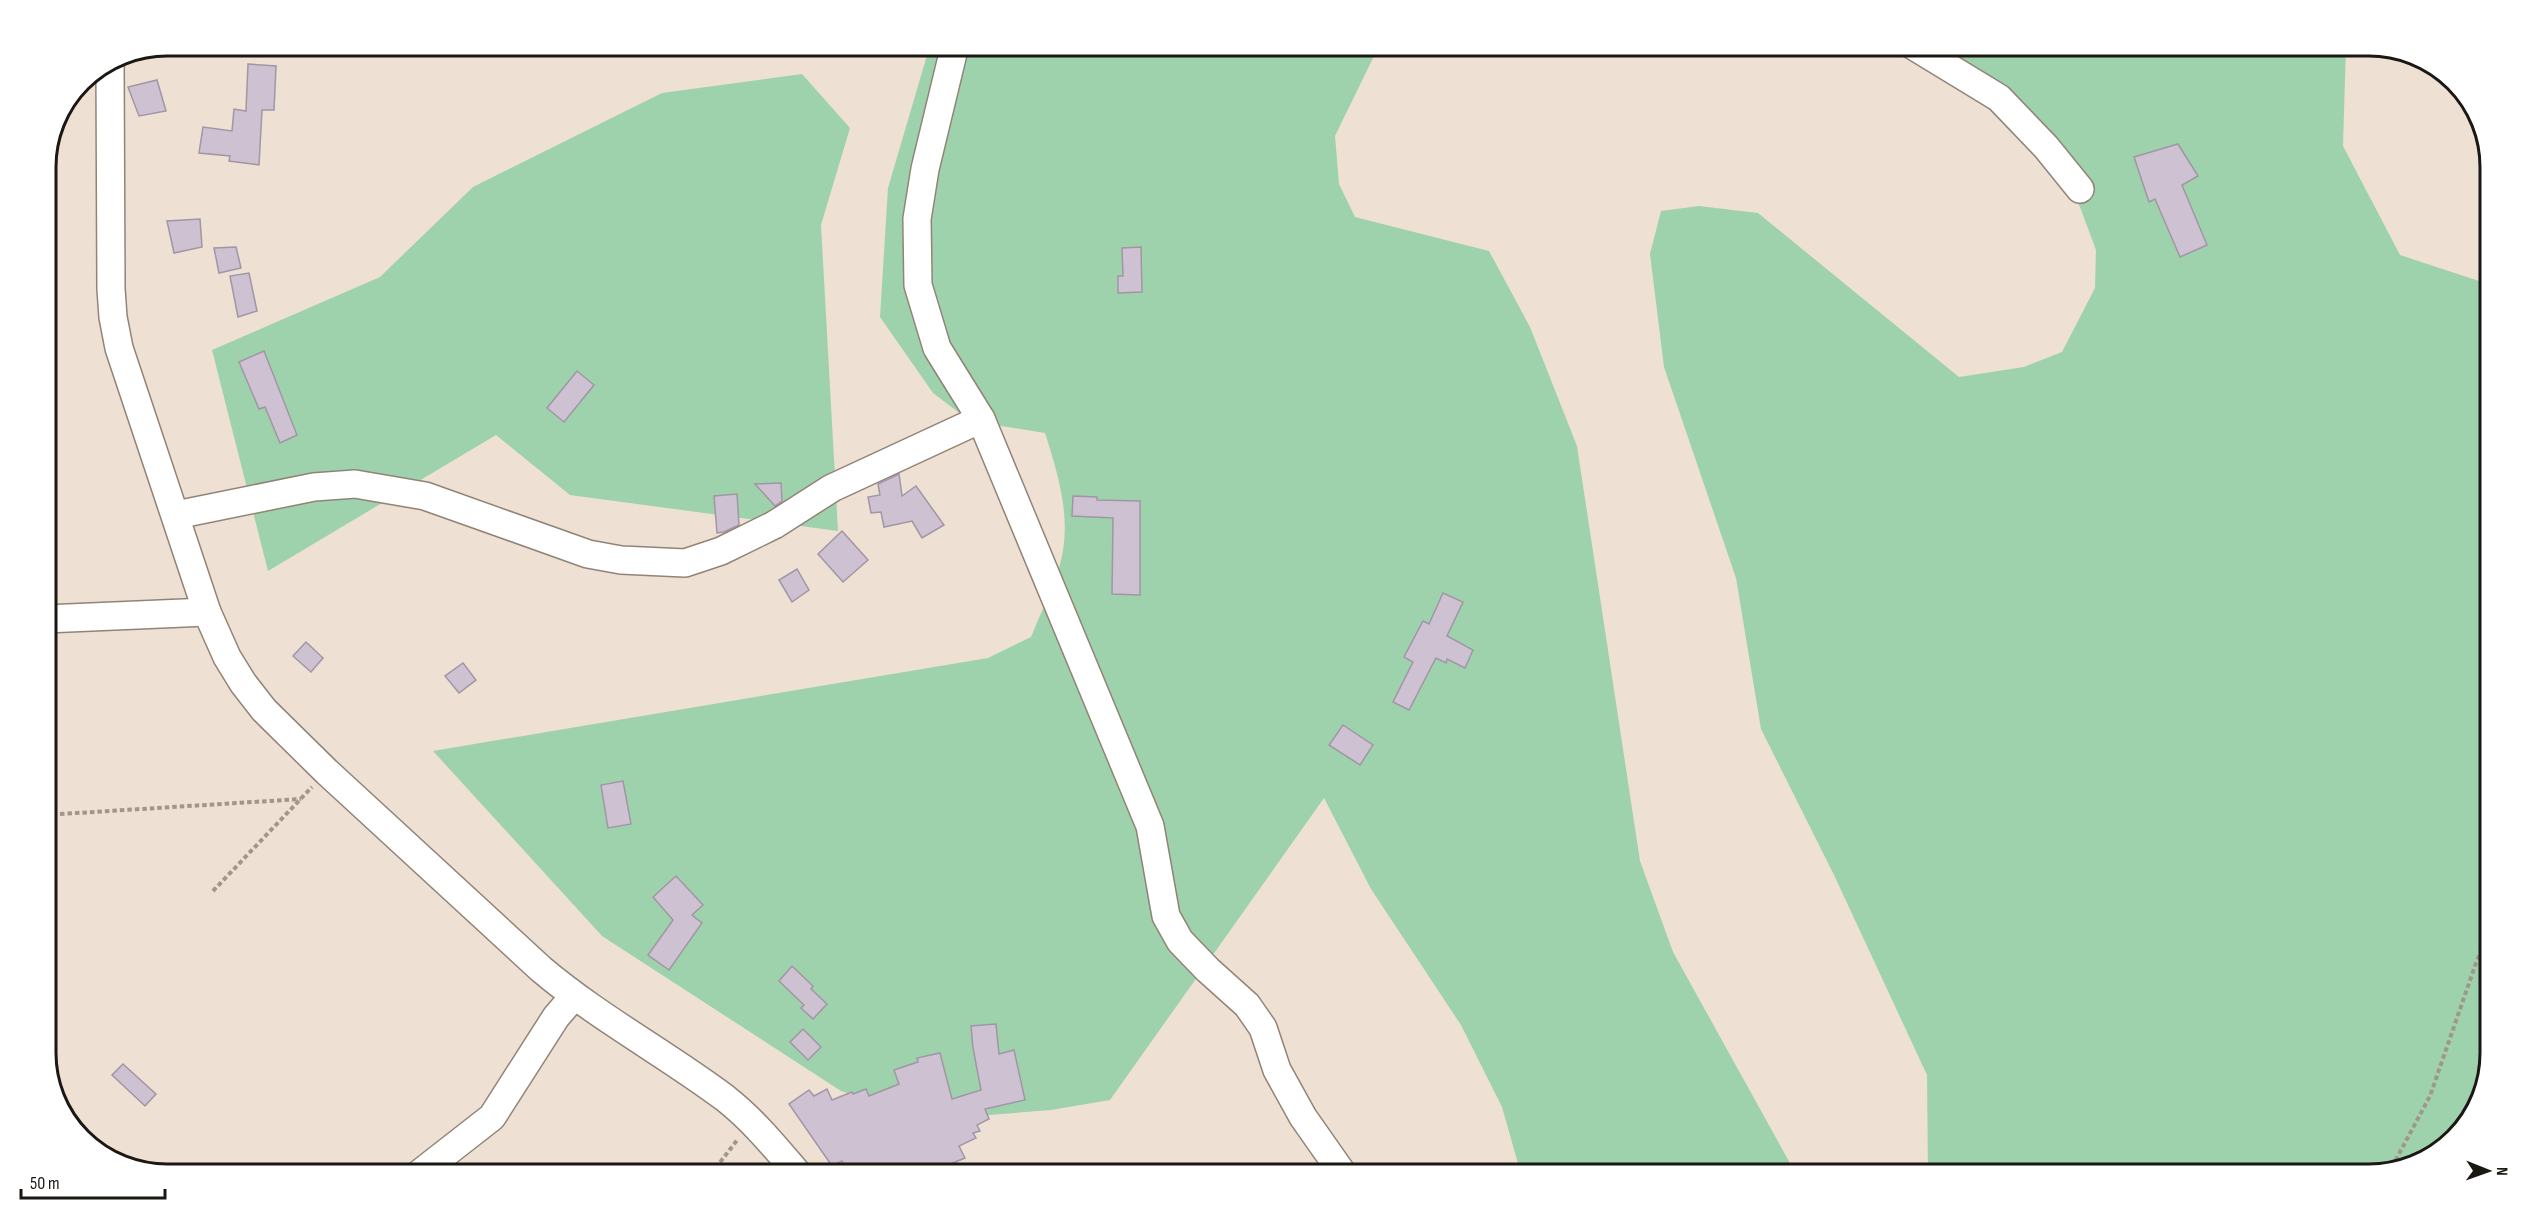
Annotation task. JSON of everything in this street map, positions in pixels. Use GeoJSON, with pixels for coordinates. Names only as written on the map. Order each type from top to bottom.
{"type":"FeatureCollection","features":[{"type":"Feature","properties":{"kind":"street"},"geometry":{"type":"LineString","coordinates":[[952,56],[925,169],[919,209],[918,285],[937,348],[981,419],[1150,826],[1166,915],[1180,941],[1247,1005],[1263,1028],[1277,1070],[1303,1117],[1336,1164]]}},
{"type":"Feature","properties":{"kind":"street"},"geometry":{"type":"LineString","coordinates":[[1930,56],[1999,98],[2046,147],[2079,189]]}},
{"type":"Feature","properties":{"kind":"street"},"geometry":{"type":"LineString","coordinates":[[110,71],[113,317],[119,348],[207,612],[227,657],[243,683],[264,710],[327,772],[574,996],[724,1098],[752,1121],[789,1164]]}},
{"type":"Feature","properties":{"kind":"street"},"geometry":{"type":"LineString","coordinates":[[176,515],[314,487],[355,484],[425,496],[588,554],[621,560],[685,563],[721,551],[774,525],[832,488],[981,419]]}},
{"type":"Feature","properties":{"kind":"street"},"geometry":{"type":"LineString","coordinates":[[56,619],[207,612]]}},
{"type":"Feature","properties":{"kind":"street"},"geometry":{"type":"LineString","coordinates":[[432,1164],[492,1117],[556,1017],[574,996]]}},
{"type":"Feature","properties":{"kind":"path"},"geometry":{"type":"LineString","coordinates":[[213,891],[327,772]]}},
{"type":"Feature","properties":{"kind":"path"},"geometry":{"type":"LineString","coordinates":[[56,814],[302,799]]}},
{"type":"Feature","properties":{"kind":"path"},"geometry":{"type":"LineString","coordinates":[[2395,1161],[2430,1096],[2480,954]]}},
{"type":"Feature","properties":{"kind":"path"},"geometry":{"type":"LineString","coordinates":[[719,1164],[752,1121]]}},
{"type":"Feature","properties":{"kind":"green space"},"geometry":{"type":"Polygon","coordinates":[[[927,56],[1374,56],[1335,136],[1339,184],[1355,217],[1489,251],[1530,327],[1577,446],[1640,861],[1673,952],[1790,1164],[1518,1164],[1502,1107],[1461,1025],[1371,889],[1324,798],[1110,1100],[1051,1110],[938,1119],[841,1091],[602,936],[433,751],[988,658],[1031,637],[1059,568],[1065,534],[1064,517],[1059,483],[1045,433],[970,421],[933,393],[880,317],[888,188],[927,56]]]}},
{"type":"Feature","properties":{"kind":"green space"},"geometry":{"type":"Polygon","coordinates":[[[1928,56],[2346,56],[2343,146],[2400,255],[2480,281],[2480,1060],[2475,1088],[2458,1120],[2443,1136],[2412,1155],[2384,1163],[2370,1164],[1928,1164],[1927,1075],[1834,875],[1761,729],[1736,578],[1664,367],[1650,254],[1661,211],[1699,206],[1758,213],[1959,377],[2024,367],[2062,352],[2095,288],[2096,250],[2080,207],[2054,158],[1969,92],[1928,56]]]}},
{"type":"Feature","properties":{"kind":"green space"},"geometry":{"type":"Polygon","coordinates":[[[802,74],[850,128],[821,225],[838,531],[570,495],[496,435],[268,571],[212,350],[380,277],[473,187],[662,93],[802,74]]]}},
{"type":"Feature","properties":{"kind":"building"},"geometry":{"type":"Polygon","coordinates":[[[248,64],[276,66],[274,110],[262,110],[259,165],[229,161],[230,156],[199,153],[203,127],[232,131],[234,109],[246,111],[248,64]]]}},
{"type":"Feature","properties":{"kind":"building"},"geometry":{"type":"Polygon","coordinates":[[[157,80],[166,111],[139,116],[128,87],[157,80]]]}},
{"type":"Feature","properties":{"kind":"building"},"geometry":{"type":"Polygon","coordinates":[[[2178,144],[2198,176],[2182,185],[2207,245],[2180,257],[2155,199],[2149,202],[2134,157],[2178,144]]]}},
{"type":"Feature","properties":{"kind":"building"},"geometry":{"type":"Polygon","coordinates":[[[200,219],[202,247],[174,253],[167,221],[200,219]]]}},
{"type":"Feature","properties":{"kind":"building"},"geometry":{"type":"Polygon","coordinates":[[[236,247],[241,268],[219,273],[214,248],[236,247]]]}},
{"type":"Feature","properties":{"kind":"building"},"geometry":{"type":"Polygon","coordinates":[[[1141,247],[1142,292],[1118,293],[1118,276],[1123,276],[1122,248],[1141,247]]]}},
{"type":"Feature","properties":{"kind":"building"},"geometry":{"type":"Polygon","coordinates":[[[249,273],[257,311],[238,317],[230,276],[249,273]]]}},
{"type":"Feature","properties":{"kind":"building"},"geometry":{"type":"Polygon","coordinates":[[[264,351],[297,435],[280,443],[265,407],[259,409],[239,362],[264,351]]]}},
{"type":"Feature","properties":{"kind":"building"},"geometry":{"type":"Polygon","coordinates":[[[577,371],[594,385],[564,422],[547,408],[577,371]]]}},
{"type":"Feature","properties":{"kind":"building"},"geometry":{"type":"Polygon","coordinates":[[[899,474],[902,496],[916,486],[944,525],[922,538],[912,521],[884,527],[881,512],[871,513],[868,497],[880,495],[878,484],[899,474]]]}},
{"type":"Feature","properties":{"kind":"building"},"geometry":{"type":"Polygon","coordinates":[[[781,483],[782,501],[775,506],[755,484],[781,483]]]}},
{"type":"Feature","properties":{"kind":"building"},"geometry":{"type":"Polygon","coordinates":[[[737,494],[739,525],[717,533],[714,496],[737,494]]]}},
{"type":"Feature","properties":{"kind":"building"},"geometry":{"type":"Polygon","coordinates":[[[1073,496],[1097,497],[1097,500],[1140,501],[1140,595],[1112,594],[1113,518],[1072,516],[1073,496]]]}},
{"type":"Feature","properties":{"kind":"building"},"geometry":{"type":"Polygon","coordinates":[[[842,531],[868,560],[843,582],[818,554],[842,531]]]}},
{"type":"Feature","properties":{"kind":"building"},"geometry":{"type":"Polygon","coordinates":[[[797,569],[809,590],[792,602],[779,580],[797,569]]]}},
{"type":"Feature","properties":{"kind":"building"},"geometry":{"type":"Polygon","coordinates":[[[1443,593],[1463,602],[1447,636],[1473,650],[1465,668],[1447,659],[1446,663],[1436,658],[1409,710],[1393,702],[1413,662],[1404,657],[1423,621],[1429,624],[1443,593]]]}},
{"type":"Feature","properties":{"kind":"building"},"geometry":{"type":"Polygon","coordinates":[[[306,642],[323,658],[311,672],[293,656],[306,642]]]}},
{"type":"Feature","properties":{"kind":"building"},"geometry":{"type":"Polygon","coordinates":[[[463,663],[476,680],[459,693],[445,676],[463,663]]]}},
{"type":"Feature","properties":{"kind":"building"},"geometry":{"type":"Polygon","coordinates":[[[1343,725],[1373,745],[1360,765],[1329,745],[1343,725]]]}},
{"type":"Feature","properties":{"kind":"building"},"geometry":{"type":"Polygon","coordinates":[[[623,781],[631,824],[608,828],[601,785],[623,781]]]}},
{"type":"Feature","properties":{"kind":"building"},"geometry":{"type":"Polygon","coordinates":[[[676,876],[703,905],[692,915],[702,923],[669,970],[648,955],[673,920],[653,897],[676,876]]]}},
{"type":"Feature","properties":{"kind":"building"},"geometry":{"type":"Polygon","coordinates":[[[792,966],[813,986],[811,989],[827,1004],[813,1019],[801,1008],[804,1005],[779,981],[792,966]]]}},
{"type":"Feature","properties":{"kind":"building"},"geometry":{"type":"Polygon","coordinates":[[[996,1024],[999,1054],[1014,1050],[1025,1100],[985,1109],[989,1119],[977,1125],[980,1131],[973,1133],[976,1138],[959,1146],[965,1158],[950,1164],[844,1164],[842,1161],[831,1164],[789,1104],[809,1090],[814,1096],[827,1089],[832,1100],[866,1089],[869,1096],[899,1084],[894,1070],[918,1062],[917,1058],[940,1053],[952,1099],[981,1090],[971,1026],[996,1024]]]}},
{"type":"Feature","properties":{"kind":"building"},"geometry":{"type":"Polygon","coordinates":[[[803,1029],[821,1047],[808,1060],[790,1042],[803,1029]]]}},
{"type":"Feature","properties":{"kind":"building"},"geometry":{"type":"Polygon","coordinates":[[[123,1064],[156,1094],[145,1106],[112,1075],[123,1064]]]}}]}
